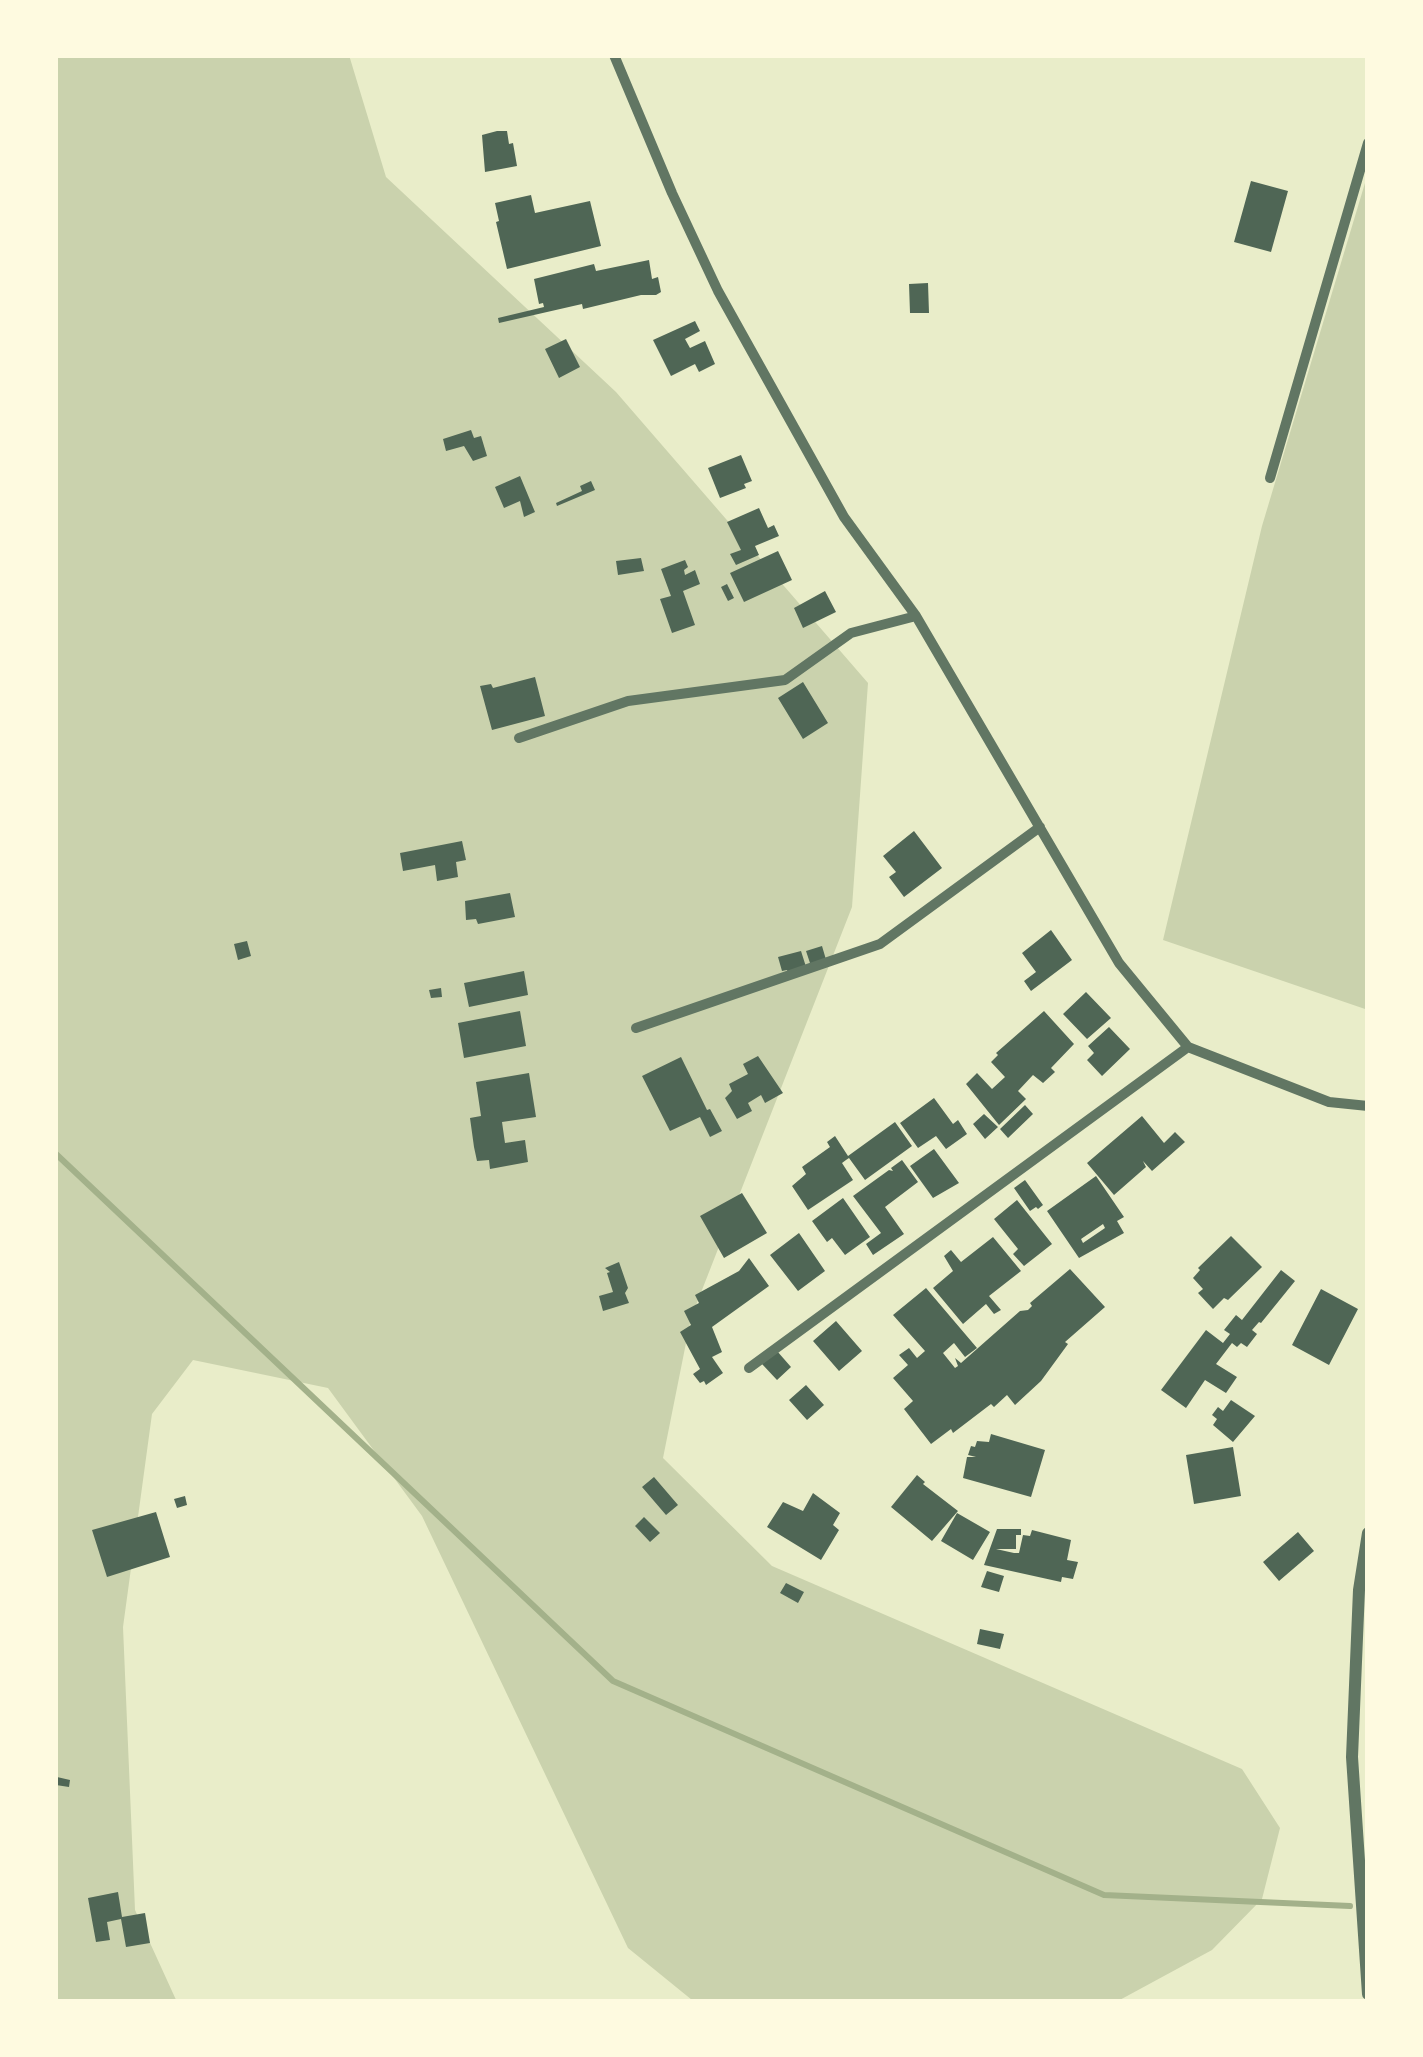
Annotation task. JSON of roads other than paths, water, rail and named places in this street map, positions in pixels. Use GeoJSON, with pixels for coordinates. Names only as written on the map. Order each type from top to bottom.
{"type":"FeatureCollection","features":[{"type":"Feature","properties":{"kind":"street"},"geometry":{"type":"LineString","coordinates":[[614,55],[718,291],[844,517],[916,616],[1119,963],[1188,1047],[1329,1102],[1368,1106]]}},
{"type":"Feature","properties":{"kind":"street"},"geometry":{"type":"LineString","coordinates":[[1270,478],[1368,144]]}},
{"type":"Feature","properties":{"kind":"street"},"geometry":{"type":"LineString","coordinates":[[519,738],[628,701],[786,680],[851,632],[916,616]]}},
{"type":"Feature","properties":{"kind":"street"},"geometry":{"type":"LineString","coordinates":[[636,1028],[880,944],[1040,827]]}},
{"type":"Feature","properties":{"kind":"street"},"geometry":{"type":"LineString","coordinates":[[749,1368],[1188,1047]]}},
{"type":"Feature","properties":{"kind":"street"},"geometry":{"type":"LineString","coordinates":[[1368,1533],[1357,1624],[1352,1756],[1368,1994]]}},
{"type":"Feature","properties":{"kind":"waterway"},"geometry":{"type":"LineString","coordinates":[[55,1153],[613,1681],[1104,1895],[1350,1906]]}}]}
